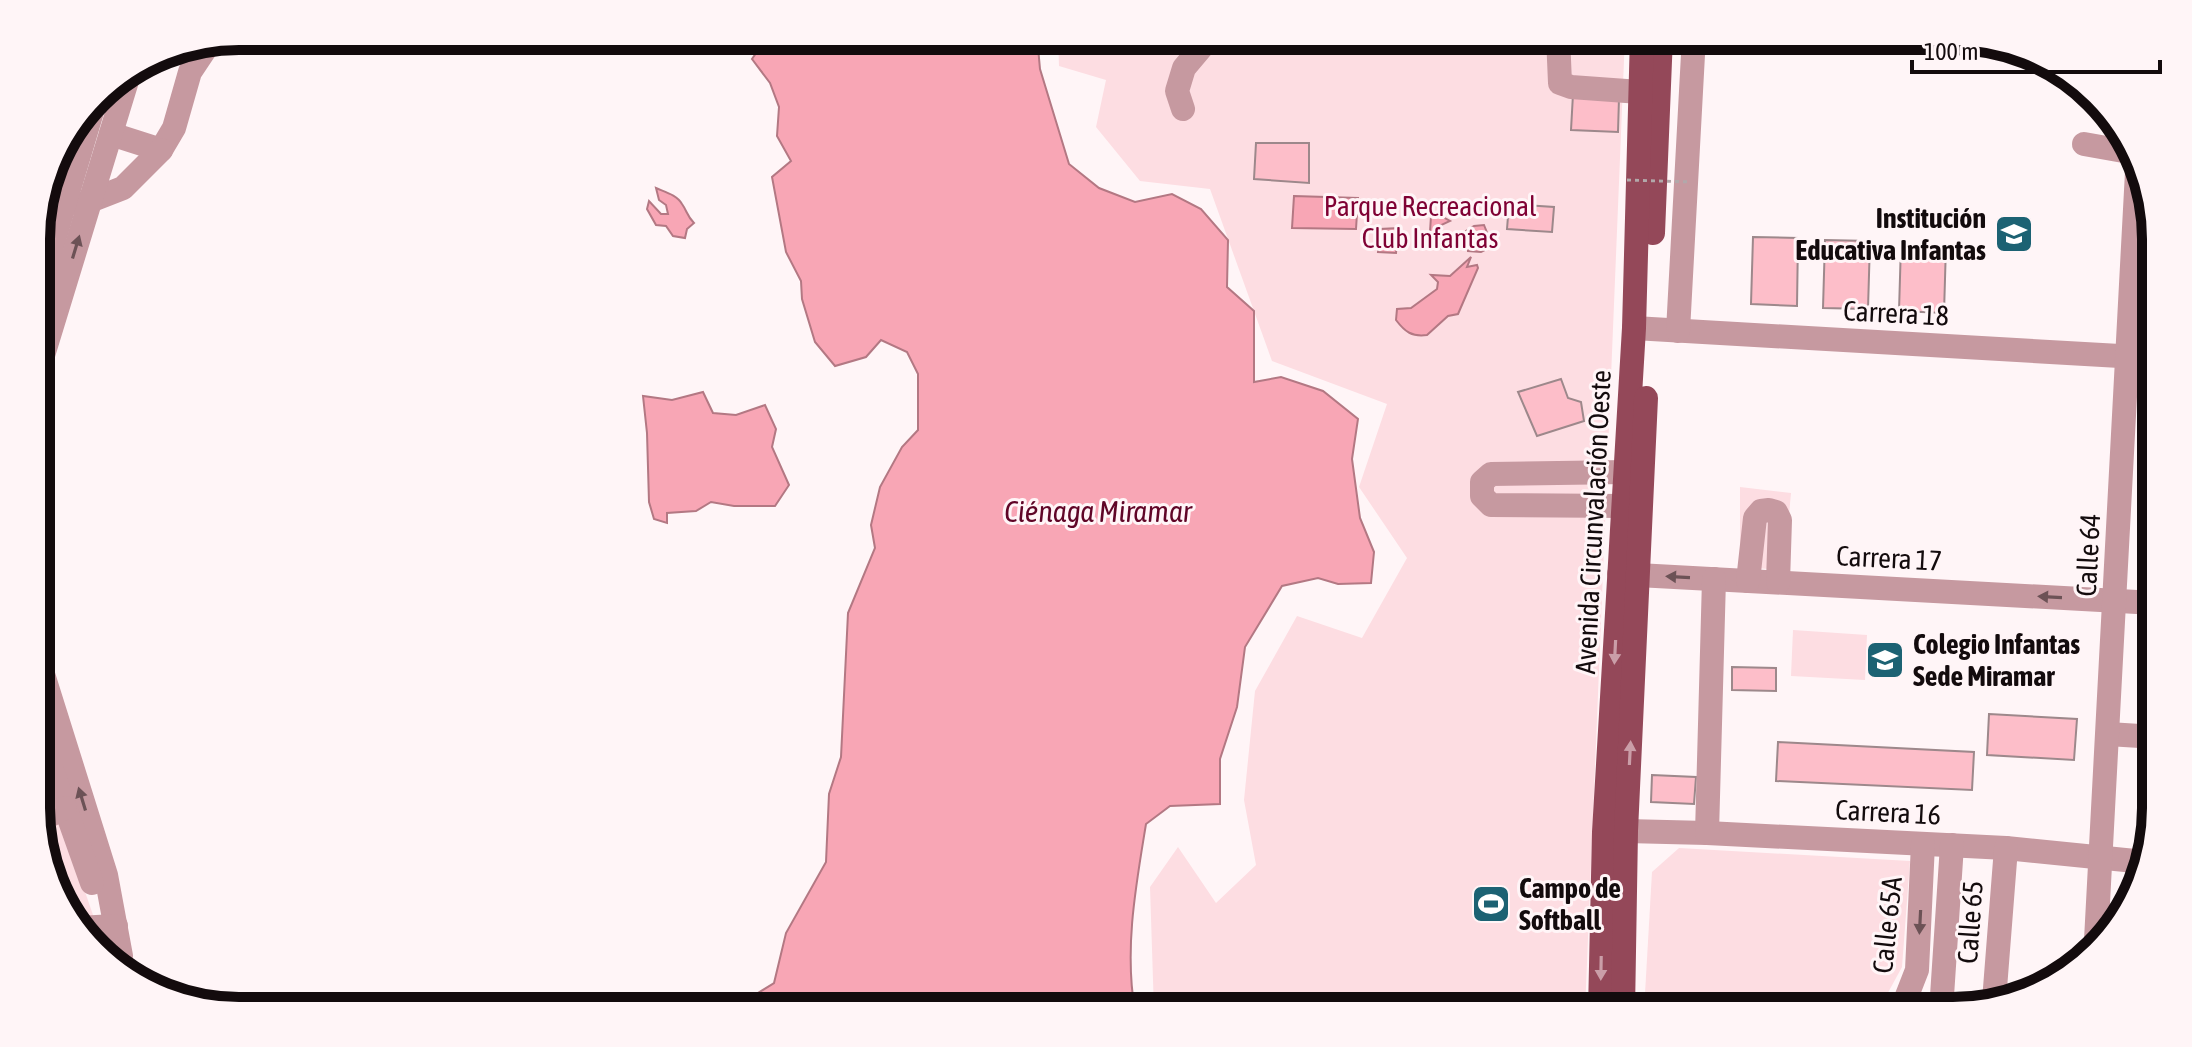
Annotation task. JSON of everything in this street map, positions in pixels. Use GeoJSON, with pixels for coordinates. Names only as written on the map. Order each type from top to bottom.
{"type":"FeatureCollection","features":[{"type":"Feature","properties":{"kind":"main road","name":"Avenida Circunvalación Oeste"},"geometry":{"type":"LineString","coordinates":[[1600,997],[1604,832],[1629,575],[1624,506],[1626,472],[1642,329],[1642,50]]}},
{"type":"Feature","properties":{"kind":"main road","name":"Avenida Circunvalación Oeste"},"geometry":{"type":"LineString","coordinates":[[1623,997],[1629,575],[1660,50]]}},
{"type":"Feature","properties":{"kind":"street"},"geometry":{"type":"LineString","coordinates":[[1183,109],[1177,91],[1184,68],[1199,50]]}},
{"type":"Feature","properties":{"kind":"street"},"geometry":{"type":"LineString","coordinates":[[1559,50],[1560,83],[1571,87],[1640,92]]}},
{"type":"Feature","properties":{"kind":"street"},"geometry":{"type":"LineString","coordinates":[[1678,331],[1693,50]]}},
{"type":"Feature","properties":{"kind":"street"},"geometry":{"type":"LineString","coordinates":[[62,210],[123,188],[161,150],[174,128],[190,72],[202,54]]}},
{"type":"Feature","properties":{"kind":"street"},"geometry":{"type":"LineString","coordinates":[[50,312],[90,202],[124,90]]}},
{"type":"Feature","properties":{"kind":"street"},"geometry":{"type":"LineString","coordinates":[[50,252],[87,128]]}},
{"type":"Feature","properties":{"kind":"street"},"geometry":{"type":"LineString","coordinates":[[111,134],[161,150]]}},
{"type":"Feature","properties":{"kind":"street"},"geometry":{"type":"LineString","coordinates":[[2084,144],[2120,150]]}},
{"type":"Feature","properties":{"kind":"street","name":"Calle 64"},"geometry":{"type":"LineString","coordinates":[[2096,931],[2136,191]]}},
{"type":"Feature","properties":{"kind":"street","name":"Carrera 18"},"geometry":{"type":"LineString","coordinates":[[1642,329],[2142,357]]}},
{"type":"Feature","properties":{"kind":"street"},"geometry":{"type":"LineString","coordinates":[[1624,506],[1491,505],[1482,496],[1482,482],[1491,474],[1626,472]]}},
{"type":"Feature","properties":{"kind":"street"},"geometry":{"type":"LineString","coordinates":[[1748,581],[1755,518],[1761,511],[1769,510],[1776,512],[1780,520],[1778,582]]}},
{"type":"Feature","properties":{"kind":"street","name":"Carrera 17"},"geometry":{"type":"LineString","coordinates":[[1629,575],[2142,602]]}},
{"type":"Feature","properties":{"kind":"street"},"geometry":{"type":"LineString","coordinates":[[1707,833],[1714,579]]}},
{"type":"Feature","properties":{"kind":"street"},"geometry":{"type":"LineString","coordinates":[[50,696],[106,875],[113,927]]}},
{"type":"Feature","properties":{"kind":"street"},"geometry":{"type":"LineString","coordinates":[[2108,734],[2142,736]]}},
{"type":"Feature","properties":{"kind":"street"},"geometry":{"type":"LineString","coordinates":[[50,765],[121,956]]}},
{"type":"Feature","properties":{"kind":"street"},"geometry":{"type":"LineString","coordinates":[[51,815],[65,808]]}},
{"type":"Feature","properties":{"kind":"street","name":"Carrera 16"},"geometry":{"type":"LineString","coordinates":[[1626,831],[2006,848],[2134,861]]}},
{"type":"Feature","properties":{"kind":"street","name":"Calle 65A"},"geometry":{"type":"LineString","coordinates":[[1907,997],[1917,970],[1923,844]]}},
{"type":"Feature","properties":{"kind":"street","name":"Calle 65A"},"geometry":{"type":"LineString","coordinates":[[1942,997],[1952,845]]}},
{"type":"Feature","properties":{"kind":"street","name":"Calle 65"},"geometry":{"type":"LineString","coordinates":[[1995,992],[2006,848]]}},
{"type":"Feature","properties":{"kind":"street"},"geometry":{"type":"LineString","coordinates":[[93,928],[113,927]]}},
{"type":"Feature","properties":{"kind":"path"},"geometry":{"type":"LineString","coordinates":[[1627,180],[1691,182]]}},
{"type":"Feature","properties":{"kind":"green space","name":"Parque Recreacional Club Infantas"},"geometry":{"type":"Polygon","coordinates":[[[1058,50],[1624,50],[1586,997],[1154,997],[1150,887],[1178,847],[1216,903],[1256,865],[1244,800],[1255,691],[1297,616],[1362,638],[1407,558],[1359,487],[1387,404],[1272,361],[1210,189],[1140,181],[1096,127],[1106,80],[1059,66],[1058,50]]]}},
{"type":"Feature","properties":{"kind":"green space"},"geometry":{"type":"Polygon","coordinates":[[[1740,487],[1791,493],[1784,570],[1740,567],[1740,487]]]}},
{"type":"Feature","properties":{"kind":"green space"},"geometry":{"type":"Polygon","coordinates":[[[1793,630],[1867,635],[1865,680],[1791,676],[1793,630]]]}},
{"type":"Feature","properties":{"kind":"green space"},"geometry":{"type":"Polygon","coordinates":[[[50,789],[94,918],[86,918],[75,902],[56,857],[50,789]]]}},
{"type":"Feature","properties":{"kind":"green space"},"geometry":{"type":"Polygon","coordinates":[[[1679,848],[1910,861],[1902,967],[1886,997],[1645,997],[1652,872],[1679,848]]]}},
{"type":"Feature","properties":{"kind":"water","name":"Ciénaga Miramar"},"geometry":{"type":"Polygon","coordinates":[[[758,50],[1038,50],[1040,69],[1069,164],[1099,188],[1135,202],[1172,194],[1201,209],[1228,240],[1227,287],[1254,311],[1254,382],[1281,377],[1323,391],[1358,419],[1352,459],[1360,518],[1374,552],[1371,583],[1338,584],[1318,578],[1282,586],[1245,647],[1237,707],[1220,759],[1220,804],[1170,806],[1146,824],[1131,941],[1133,997],[752,997],[774,983],[786,933],[826,862],[829,794],[841,757],[848,613],[875,548],[871,525],[880,487],[902,447],[918,430],[918,374],[907,352],[881,340],[866,357],[835,366],[815,342],[802,299],[801,281],[786,252],[772,177],[791,161],[777,136],[779,107],[770,83],[752,59],[758,50]]]}},
{"type":"Feature","properties":{"kind":"water"},"geometry":{"type":"Polygon","coordinates":[[[656,188],[677,198],[694,223],[687,229],[685,238],[673,236],[666,226],[656,225],[647,209],[649,201],[661,214],[668,214],[656,188]]]}},
{"type":"Feature","properties":{"kind":"water"},"geometry":{"type":"Polygon","coordinates":[[[1294,196],[1358,198],[1356,229],[1292,228],[1294,196]]]}},
{"type":"Feature","properties":{"kind":"water"},"geometry":{"type":"Polygon","coordinates":[[[1440,211],[1450,221],[1439,226],[1440,239],[1451,242],[1447,249],[1429,247],[1431,216],[1440,211]]]}},
{"type":"Feature","properties":{"kind":"water"},"geometry":{"type":"Polygon","coordinates":[[[1484,225],[1488,235],[1485,241],[1487,249],[1468,251],[1466,231],[1484,225]]]}},
{"type":"Feature","properties":{"kind":"water"},"geometry":{"type":"Polygon","coordinates":[[[1398,228],[1396,253],[1378,252],[1380,229],[1398,228]]]}},
{"type":"Feature","properties":{"kind":"water"},"geometry":{"type":"Polygon","coordinates":[[[1471,257],[1467,267],[1477,265],[1478,268],[1458,314],[1448,316],[1427,335],[1409,333],[1403,328],[1396,320],[1397,309],[1411,308],[1437,289],[1438,282],[1431,275],[1450,276],[1471,257]]]}},
{"type":"Feature","properties":{"kind":"water"},"geometry":{"type":"Polygon","coordinates":[[[703,392],[713,413],[736,415],[765,405],[776,429],[772,447],[789,485],[775,506],[734,506],[711,502],[696,511],[667,513],[667,523],[654,519],[649,502],[643,396],[672,400],[703,392]]]}},
{"type":"Feature","properties":{"kind":"building"},"geometry":{"type":"Polygon","coordinates":[[[1573,94],[1619,98],[1618,132],[1571,130],[1573,94]]]}},
{"type":"Feature","properties":{"kind":"building"},"geometry":{"type":"Polygon","coordinates":[[[1256,143],[1309,143],[1309,183],[1254,179],[1256,143]]]}},
{"type":"Feature","properties":{"kind":"building"},"geometry":{"type":"Polygon","coordinates":[[[1509,204],[1554,207],[1552,232],[1507,229],[1509,204]]]}},
{"type":"Feature","properties":{"kind":"building"},"geometry":{"type":"Polygon","coordinates":[[[1753,237],[1798,238],[1797,306],[1751,304],[1753,237]]]}},
{"type":"Feature","properties":{"kind":"building"},"geometry":{"type":"Polygon","coordinates":[[[1825,240],[1870,241],[1868,309],[1823,308],[1825,240]]]}},
{"type":"Feature","properties":{"kind":"building"},"geometry":{"type":"Polygon","coordinates":[[[1901,244],[1946,245],[1944,313],[1899,311],[1901,244]]]}},
{"type":"Feature","properties":{"kind":"building"},"geometry":{"type":"Polygon","coordinates":[[[1561,379],[1568,398],[1581,402],[1584,421],[1537,436],[1518,392],[1561,379]]]}},
{"type":"Feature","properties":{"kind":"building"},"geometry":{"type":"Polygon","coordinates":[[[1732,667],[1776,668],[1776,691],[1732,690],[1732,667]]]}},
{"type":"Feature","properties":{"kind":"building"},"geometry":{"type":"Polygon","coordinates":[[[1989,714],[2077,719],[2074,760],[1987,755],[1989,714]]]}},
{"type":"Feature","properties":{"kind":"building"},"geometry":{"type":"Polygon","coordinates":[[[1778,742],[1974,752],[1972,790],[1776,781],[1778,742]]]}},
{"type":"Feature","properties":{"kind":"building"},"geometry":{"type":"Polygon","coordinates":[[[1652,775],[1696,777],[1694,804],[1651,802],[1652,775]]]}},
{"type":"Feature","properties":{"kind":"place","name":"Institución Educativa Infantas"},"geometry":{"type":"Point","coordinates":[2014,234]}},
{"type":"Feature","properties":{"kind":"place","name":"Colegio Infantas Sede Miramar"},"geometry":{"type":"Point","coordinates":[1885,660]}},
{"type":"Feature","properties":{"kind":"place","name":"Campo de Softball"},"geometry":{"type":"Point","coordinates":[1491,904]}}]}
